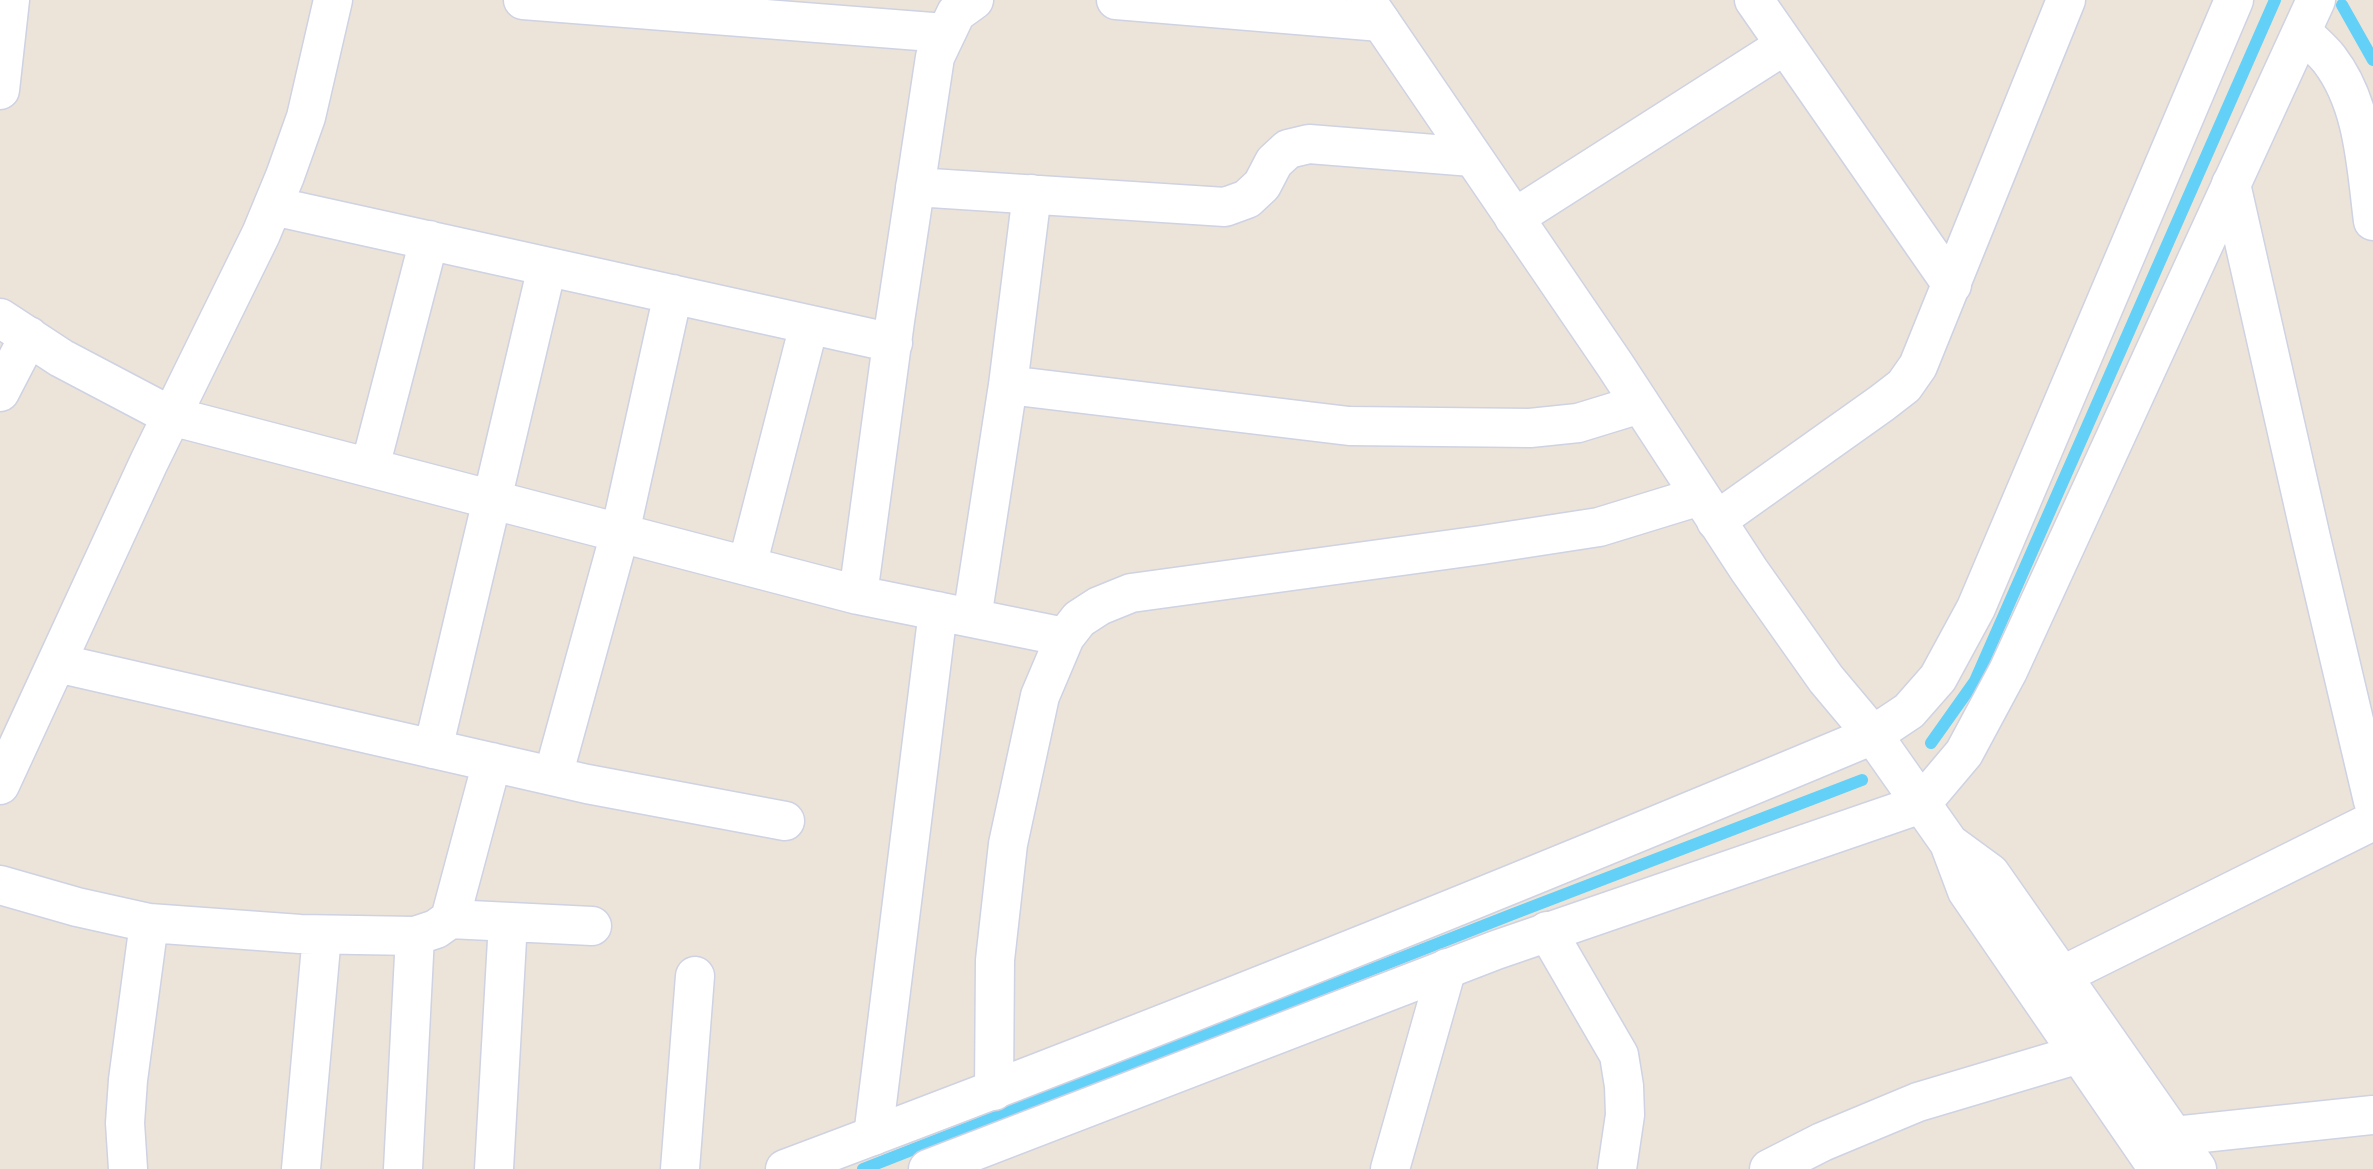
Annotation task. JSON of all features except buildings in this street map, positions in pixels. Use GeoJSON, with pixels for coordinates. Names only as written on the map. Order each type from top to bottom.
{"type":"FeatureCollection","features":[{"type":"Feature","properties":{"kind":"street"},"geometry":{"type":"LineString","coordinates":[[0,90],[10,0]]}},
{"type":"Feature","properties":{"kind":"street"},"geometry":{"type":"LineString","coordinates":[[0,785],[171,416],[273,206],[306,117],[333,0]]}},
{"type":"Feature","properties":{"kind":"street"},"geometry":{"type":"LineString","coordinates":[[523,0],[945,33]]}},
{"type":"Feature","properties":{"kind":"street"},"geometry":{"type":"LineString","coordinates":[[858,595],[935,57],[956,13],[974,0]]}},
{"type":"Feature","properties":{"kind":"street"},"geometry":{"type":"LineString","coordinates":[[1116,0],[1373,11],[1825,679],[1873,735],[1949,843],[1967,891],[2079,1054],[2166,1152],[2197,1169]]}},
{"type":"Feature","properties":{"kind":"street"},"geometry":{"type":"LineString","coordinates":[[1754,0],[1952,285]]}},
{"type":"Feature","properties":{"kind":"street"},"geometry":{"type":"LineString","coordinates":[[994,1091],[995,960],[1008,844],[1040,696],[1065,637],[1079,619],[1099,606],[1131,593],[1482,545],[1708,509],[1904,386],[1918,366],[1952,285],[2066,0]]}},
{"type":"Feature","properties":{"kind":"street"},"geometry":{"type":"LineString","coordinates":[[785,1169],[994,1091],[1574,860],[1873,735],[1909,711],[1938,678],[1976,608],[2234,0]]}},
{"type":"Feature","properties":{"kind":"street"},"geometry":{"type":"LineString","coordinates":[[931,1168],[1447,968],[1922,804],[1964,753],[2008,671],[2309,16]]}},
{"type":"Feature","properties":{"kind":"street"},"geometry":{"type":"LineString","coordinates":[[2309,16],[2351,99],[2358,119],[2373,221]]}},
{"type":"Feature","properties":{"kind":"street"},"geometry":{"type":"LineString","coordinates":[[1514,218],[1785,45]]}},
{"type":"Feature","properties":{"kind":"street"},"geometry":{"type":"LineString","coordinates":[[915,187],[1225,207],[1247,199],[1262,185],[1274,162],[1288,149],[1309,144],[1472,157]]}},
{"type":"Feature","properties":{"kind":"street"},"geometry":{"type":"LineString","coordinates":[[2231,184],[2373,801]]}},
{"type":"Feature","properties":{"kind":"street"},"geometry":{"type":"LineString","coordinates":[[873,1136],[955,615],[1008,385],[1032,194]]}},
{"type":"Feature","properties":{"kind":"street"},"geometry":{"type":"LineString","coordinates":[[273,206],[892,343]]}},
{"type":"Feature","properties":{"kind":"street"},"geometry":{"type":"LineString","coordinates":[[370,467],[429,240]]}},
{"type":"Feature","properties":{"kind":"street"},"geometry":{"type":"LineString","coordinates":[[433,749],[547,267]]}},
{"type":"Feature","properties":{"kind":"street"},"geometry":{"type":"LineString","coordinates":[[553,776],[620,533],[673,294]]}},
{"type":"Feature","properties":{"kind":"street"},"geometry":{"type":"LineString","coordinates":[[747,566],[808,325]]}},
{"type":"Feature","properties":{"kind":"street"},"geometry":{"type":"LineString","coordinates":[[0,392],[14,327],[61,358],[171,416],[858,595],[1065,637]]}},
{"type":"Feature","properties":{"kind":"street"},"geometry":{"type":"LineString","coordinates":[[1008,385],[1349,426],[1530,428],[1578,423],[1640,404]]}},
{"type":"Feature","properties":{"kind":"street"},"geometry":{"type":"LineString","coordinates":[[57,663],[553,776],[785,821]]}},
{"type":"Feature","properties":{"kind":"street"},"geometry":{"type":"LineString","coordinates":[[450,919],[492,762]]}},
{"type":"Feature","properties":{"kind":"street"},"geometry":{"type":"LineString","coordinates":[[2063,975],[2373,821]]}},
{"type":"Feature","properties":{"kind":"street"},"geometry":{"type":"LineString","coordinates":[[1949,843],[1990,873],[2063,975],[2166,1152]]}},
{"type":"Feature","properties":{"kind":"street"},"geometry":{"type":"LineString","coordinates":[[0,886],[149,923],[322,935],[415,936],[436,929],[450,919],[592,926]]}},
{"type":"Feature","properties":{"kind":"street"},"geometry":{"type":"LineString","coordinates":[[494,1169],[508,922]]}},
{"type":"Feature","properties":{"kind":"street"},"geometry":{"type":"LineString","coordinates":[[128,1169],[125,1123],[128,1080],[149,923]]}},
{"type":"Feature","properties":{"kind":"street"},"geometry":{"type":"LineString","coordinates":[[1547,932],[1619,1055],[1625,1115],[1617,1169]]}},
{"type":"Feature","properties":{"kind":"street"},"geometry":{"type":"LineString","coordinates":[[301,1169],[322,935]]}},
{"type":"Feature","properties":{"kind":"street"},"geometry":{"type":"LineString","coordinates":[[403,1169],[415,936]]}},
{"type":"Feature","properties":{"kind":"street"},"geometry":{"type":"LineString","coordinates":[[1390,1169],[1447,968]]}},
{"type":"Feature","properties":{"kind":"street"},"geometry":{"type":"LineString","coordinates":[[680,1169],[695,976]]}},
{"type":"Feature","properties":{"kind":"street"},"geometry":{"type":"LineString","coordinates":[[1769,1169],[1822,1142],[1918,1102],[2079,1054]]}},
{"type":"Feature","properties":{"kind":"street"},"geometry":{"type":"LineString","coordinates":[[2166,1152],[2373,1115]]}},
{"type":"Feature","properties":{"kind":"waterway"},"geometry":{"type":"LineString","coordinates":[[1931,743],[1975,681],[2275,0]]}},
{"type":"Feature","properties":{"kind":"waterway"},"geometry":{"type":"LineString","coordinates":[[2342,5],[2373,60]]}},
{"type":"Feature","properties":{"kind":"waterway"},"geometry":{"type":"LineString","coordinates":[[863,1169],[1862,780]]}}]}
